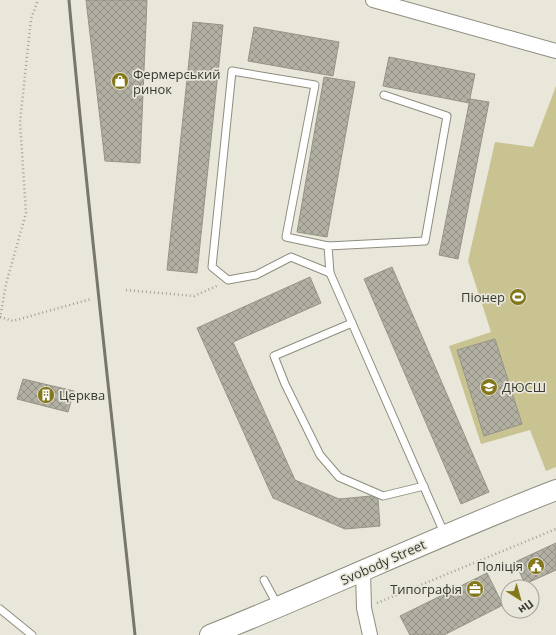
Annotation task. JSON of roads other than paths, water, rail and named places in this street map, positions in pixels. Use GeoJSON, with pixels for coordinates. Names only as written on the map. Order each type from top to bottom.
{"type":"FeatureCollection","features":[{"type":"Feature","properties":{"kind":"main road","name":"Svobody Street"},"geometry":{"type":"LineString","coordinates":[[210,635],[492,515],[556,490]]}},
{"type":"Feature","properties":{"kind":"street"},"geometry":{"type":"LineString","coordinates":[[373,0],[556,52]]}},
{"type":"Feature","properties":{"kind":"street"},"geometry":{"type":"LineString","coordinates":[[363,571],[364,608],[370,635]]}},
{"type":"Feature","properties":{"kind":"lane"},"geometry":{"type":"LineString","coordinates":[[330,273],[291,257],[256,275],[232,280],[228,280],[212,267],[232,71],[315,86],[286,237],[328,246],[425,241],[447,116],[384,94]]}},
{"type":"Feature","properties":{"kind":"lane"},"geometry":{"type":"LineString","coordinates":[[328,246],[330,273],[445,535]]}},
{"type":"Feature","properties":{"kind":"lane"},"geometry":{"type":"LineString","coordinates":[[352,322],[274,356],[285,384],[320,455],[339,477],[384,496],[424,486]]}},
{"type":"Feature","properties":{"kind":"lane"},"geometry":{"type":"LineString","coordinates":[[264,580],[278,607]]}},
{"type":"Feature","properties":{"kind":"lane"},"geometry":{"type":"LineString","coordinates":[[0,609],[32,635]]}},
{"type":"Feature","properties":{"kind":"railway"},"geometry":{"type":"LineString","coordinates":[[69,0],[92,238],[135,635]]}},
{"type":"Feature","properties":{"kind":"place","name":"Фермерський ринок"},"geometry":{"type":"Point","coordinates":[120,81]}},
{"type":"Feature","properties":{"kind":"place","name":"Піонер"},"geometry":{"type":"Point","coordinates":[518,297]}},
{"type":"Feature","properties":{"kind":"place","name":"ДЮСШ"},"geometry":{"type":"Point","coordinates":[489,387]}},
{"type":"Feature","properties":{"kind":"place","name":"Церква"},"geometry":{"type":"Point","coordinates":[46,395]}},
{"type":"Feature","properties":{"kind":"place","name":"Поліція"},"geometry":{"type":"Point","coordinates":[536,566]}},
{"type":"Feature","properties":{"kind":"place","name":"Типографія"},"geometry":{"type":"Point","coordinates":[475,589]}}]}
